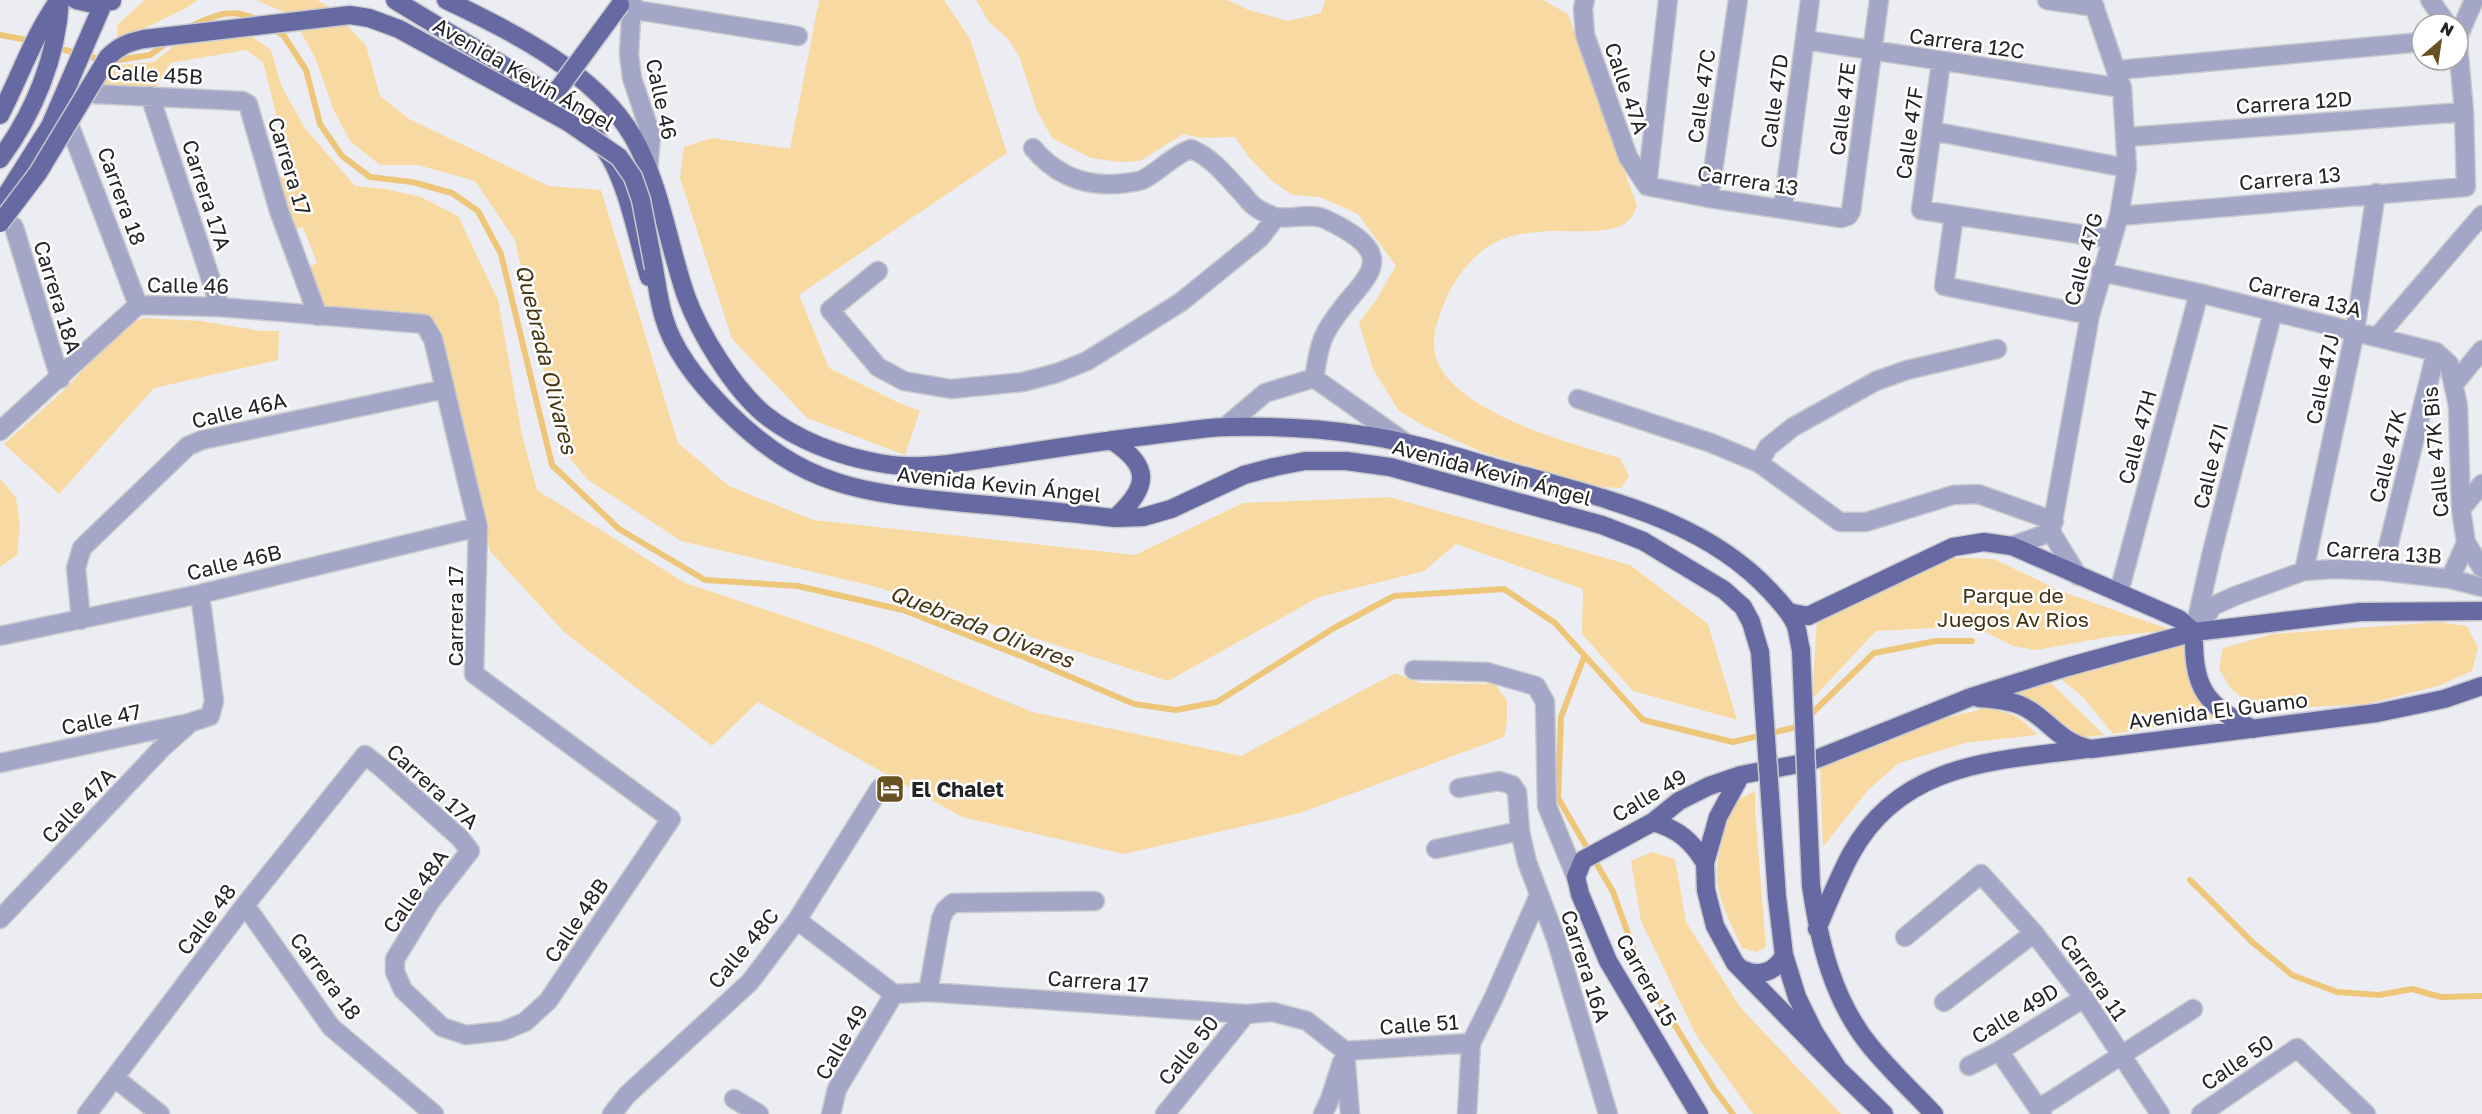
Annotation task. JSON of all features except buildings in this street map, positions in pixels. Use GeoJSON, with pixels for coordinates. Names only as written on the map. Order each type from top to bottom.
{"type":"FeatureCollection","features":[{"type":"Feature","properties":{"kind":"main road"},"geometry":{"type":"LineString","coordinates":[[0,159],[46,74],[59,20],[59,0]]}},
{"type":"Feature","properties":{"kind":"main road"},"geometry":{"type":"LineString","coordinates":[[0,115],[33,41],[59,0]]}},
{"type":"Feature","properties":{"kind":"main road"},"geometry":{"type":"LineString","coordinates":[[76,0],[93,4],[108,2]]}},
{"type":"Feature","properties":{"kind":"main road"},"geometry":{"type":"LineString","coordinates":[[394,0],[553,96],[592,131],[612,160],[621,182],[654,295],[664,318]]}},
{"type":"Feature","properties":{"kind":"main road","name":"Avenida Kevin Ángel"},"geometry":{"type":"LineString","coordinates":[[446,0],[489,20],[563,65],[603,100],[634,138],[669,232],[686,295],[721,365],[763,413],[800,437],[839,453],[880,463],[927,468],[1111,440],[1225,427],[1362,435],[1407,444],[1629,505],[1680,527],[1720,548],[1753,573],[1788,612],[1795,624],[1801,650],[1811,885],[1817,929],[1827,966],[1844,1006],[1870,1046],[1934,1114]]}},
{"type":"Feature","properties":{"kind":"main road"},"geometry":{"type":"LineString","coordinates":[[455,0],[489,20]]}},
{"type":"Feature","properties":{"kind":"main road"},"geometry":{"type":"LineString","coordinates":[[0,205],[50,126],[91,27],[108,2]]}},
{"type":"Feature","properties":{"kind":"main road"},"geometry":{"type":"LineString","coordinates":[[522,96],[547,96],[559,88],[626,3]]}},
{"type":"Feature","properties":{"kind":"main road","name":"Avenida Kevin Ángel"},"geometry":{"type":"LineString","coordinates":[[7,225],[108,57],[129,42],[350,15],[369,18],[399,29],[522,96],[588,134],[619,157],[633,177],[641,200],[664,318],[686,362],[704,387],[746,430],[784,459],[831,481],[877,494],[922,500],[1115,518],[1143,517],[1171,509],[1244,475],[1295,463],[1346,461],[1390,467],[1602,525],[1643,541],[1724,590],[1743,608],[1751,622],[1760,652],[1784,955],[1797,997],[1814,1032],[1838,1069],[1884,1114]]}},
{"type":"Feature","properties":{"kind":"main road"},"geometry":{"type":"LineString","coordinates":[[1111,440],[1131,454],[1140,469],[1141,477],[1140,486],[1131,502],[1115,518]]}},
{"type":"Feature","properties":{"kind":"main road"},"geometry":{"type":"LineString","coordinates":[[1788,612],[1808,616],[1953,547],[1984,542],[2012,546],[2179,620],[2194,632],[2194,663],[2204,692],[2225,715],[2253,729]]}},
{"type":"Feature","properties":{"kind":"main road","name":"Avenida El Guamo"},"geometry":{"type":"LineString","coordinates":[[1741,775],[1809,762],[1971,697],[2067,667],[2194,632],[2360,612],[2482,611]]}},
{"type":"Feature","properties":{"kind":"main road"},"geometry":{"type":"LineString","coordinates":[[2476,688],[2482,674]]}},
{"type":"Feature","properties":{"kind":"main road","name":"Avenida El Guamo"},"geometry":{"type":"LineString","coordinates":[[1971,697],[2003,700],[2021,706],[2065,740],[2091,749],[2377,713],[2444,699],[2476,688]]}},
{"type":"Feature","properties":{"kind":"main road"},"geometry":{"type":"LineString","coordinates":[[1817,929],[1852,853],[1877,819],[1904,794],[1935,776],[1977,763],[2091,749]]}},
{"type":"Feature","properties":{"kind":"main road"},"geometry":{"type":"LineString","coordinates":[[1741,775],[1718,817],[1705,863],[1706,890],[1715,926],[1735,963],[1838,1069]]}},
{"type":"Feature","properties":{"kind":"main road","name":"Calle 49"},"geometry":{"type":"LineString","coordinates":[[1580,868],[1613,844],[1653,822],[1679,801],[1709,786],[1741,775]]}},
{"type":"Feature","properties":{"kind":"main road"},"geometry":{"type":"LineString","coordinates":[[1653,822],[1669,827],[1684,836],[1696,848],[1705,863]]}},
{"type":"Feature","properties":{"kind":"main road","name":"Carrera 15"},"geometry":{"type":"LineString","coordinates":[[1580,868],[1580,894],[1608,961],[1700,1114]]}},
{"type":"Feature","properties":{"kind":"main road"},"geometry":{"type":"LineString","coordinates":[[1735,963],[1746,971],[1761,974],[1773,970],[1784,955]]}},
{"type":"Feature","properties":{"kind":"street","name":"Calle 47A"},"geometry":{"type":"LineString","coordinates":[[1585,0],[1583,8],[1585,35],[1628,157],[1647,186]]}},
{"type":"Feature","properties":{"kind":"street"},"geometry":{"type":"LineString","coordinates":[[1647,186],[1668,0]]}},
{"type":"Feature","properties":{"kind":"street","name":"Calle 47C"},"geometry":{"type":"LineString","coordinates":[[1709,198],[1738,0]]}},
{"type":"Feature","properties":{"kind":"street","name":"Calle 47D"},"geometry":{"type":"LineString","coordinates":[[1783,207],[1810,0]]}},
{"type":"Feature","properties":{"kind":"street","name":"Calle 47E"},"geometry":{"type":"LineString","coordinates":[[1841,218],[1848,216],[1851,211],[1879,0]]}},
{"type":"Feature","properties":{"kind":"street"},"geometry":{"type":"LineString","coordinates":[[2047,0],[2094,4]]}},
{"type":"Feature","properties":{"kind":"street"},"geometry":{"type":"LineString","coordinates":[[626,3],[798,36]]}},
{"type":"Feature","properties":{"kind":"street","name":"Calle 46"},"geometry":{"type":"LineString","coordinates":[[626,3],[632,78],[651,135],[648,172]]}},
{"type":"Feature","properties":{"kind":"street","name":"Calle 47G"},"geometry":{"type":"LineString","coordinates":[[2052,526],[2091,315],[2110,239],[2119,216],[2127,168],[2127,137],[2122,88],[2118,70],[2094,4]]}},
{"type":"Feature","properties":{"kind":"street","name":"Carrera 12C"},"geometry":{"type":"LineString","coordinates":[[1805,40],[1872,52],[2122,88]]}},
{"type":"Feature","properties":{"kind":"street"},"geometry":{"type":"LineString","coordinates":[[2118,70],[2410,43]]}},
{"type":"Feature","properties":{"kind":"street","name":"Calle 47F"},"geometry":{"type":"LineString","coordinates":[[1941,62],[1921,210],[1954,215]]}},
{"type":"Feature","properties":{"kind":"street"},"geometry":{"type":"LineString","coordinates":[[2460,72],[2464,112]]}},
{"type":"Feature","properties":{"kind":"street","name":"Calle 45B"},"geometry":{"type":"LineString","coordinates":[[66,91],[242,101]]}},
{"type":"Feature","properties":{"kind":"street","name":"Carrera 18"},"geometry":{"type":"LineString","coordinates":[[66,91],[138,305]]}},
{"type":"Feature","properties":{"kind":"street","name":"Carrera 17A"},"geometry":{"type":"LineString","coordinates":[[150,96],[220,307]]}},
{"type":"Feature","properties":{"kind":"street","name":"Carrera 17"},"geometry":{"type":"LineString","coordinates":[[242,101],[248,104],[279,211],[318,316]]}},
{"type":"Feature","properties":{"kind":"street","name":"Carrera 13"},"geometry":{"type":"LineString","coordinates":[[2119,216],[2466,187],[2464,112]]}},
{"type":"Feature","properties":{"kind":"street","name":"Carrera 12D"},"geometry":{"type":"LineString","coordinates":[[2127,137],[2464,112]]}},
{"type":"Feature","properties":{"kind":"street"},"geometry":{"type":"LineString","coordinates":[[1932,131],[2127,168]]}},
{"type":"Feature","properties":{"kind":"street"},"geometry":{"type":"LineString","coordinates":[[1033,148],[1046,163],[1064,174],[1088,182],[1114,184],[1142,180],[1179,153],[1191,149],[1207,155],[1255,208],[1276,217],[1300,215],[1323,218],[1366,244],[1374,261],[1370,274],[1324,334],[1317,356],[1314,378]]}},
{"type":"Feature","properties":{"kind":"street","name":"Carrera 13"},"geometry":{"type":"LineString","coordinates":[[1647,186],[1841,218]]}},
{"type":"Feature","properties":{"kind":"street","name":"Calle 47J"},"geometry":{"type":"LineString","coordinates":[[2304,571],[2355,331],[2376,193]]}},
{"type":"Feature","properties":{"kind":"street"},"geometry":{"type":"LineString","coordinates":[[2091,315],[1944,286],[1954,215],[2110,239]]}},
{"type":"Feature","properties":{"kind":"street","name":"Carrera 13A"},"geometry":{"type":"LineString","coordinates":[[2101,272],[2199,293],[2377,337],[2482,215]]}},
{"type":"Feature","properties":{"kind":"street"},"geometry":{"type":"LineString","coordinates":[[878,271],[830,310],[878,367],[904,381],[951,389],[1023,382],[1057,373],[1087,361],[1181,302],[1260,238],[1276,217]]}},
{"type":"Feature","properties":{"kind":"street","name":"Carrera 18A"},"geometry":{"type":"LineString","coordinates":[[7,225],[60,379]]}},
{"type":"Feature","properties":{"kind":"street","name":"Calle 47H"},"geometry":{"type":"LineString","coordinates":[[2119,592],[2199,293]]}},
{"type":"Feature","properties":{"kind":"street","name":"Calle 46"},"geometry":{"type":"LineString","coordinates":[[0,431],[60,379],[138,305],[220,307],[424,324]]}},
{"type":"Feature","properties":{"kind":"street","name":"Calle 47I"},"geometry":{"type":"LineString","coordinates":[[2194,632],[2273,311]]}},
{"type":"Feature","properties":{"kind":"street","name":"Carrera 17"},"geometry":{"type":"LineString","coordinates":[[424,324],[434,339],[478,527],[474,674],[671,819]]}},
{"type":"Feature","properties":{"kind":"street"},"geometry":{"type":"LineString","coordinates":[[2377,337],[2436,352]]}},
{"type":"Feature","properties":{"kind":"street"},"geometry":{"type":"LineString","coordinates":[[1759,463],[1768,447],[1793,427],[1876,381],[1907,370],[1997,349]]}},
{"type":"Feature","properties":{"kind":"street"},"geometry":{"type":"LineString","coordinates":[[2454,384],[2482,350]]}},
{"type":"Feature","properties":{"kind":"street","name":"Calle 47K Bis"},"geometry":{"type":"LineString","coordinates":[[2436,352],[2449,364],[2454,384],[2458,406],[2461,509],[2466,543],[2482,568]]}},
{"type":"Feature","properties":{"kind":"street","name":"Calle 47K"},"geometry":{"type":"LineString","coordinates":[[2382,571],[2436,352]]}},
{"type":"Feature","properties":{"kind":"street"},"geometry":{"type":"LineString","coordinates":[[1225,427],[1265,393],[1314,378]]}},
{"type":"Feature","properties":{"kind":"street"},"geometry":{"type":"LineString","coordinates":[[1314,378],[1407,444]]}},
{"type":"Feature","properties":{"kind":"street","name":"Calle 46A"},"geometry":{"type":"LineString","coordinates":[[81,620],[76,568],[82,548],[188,446],[202,440],[445,389]]}},
{"type":"Feature","properties":{"kind":"street"},"geometry":{"type":"LineString","coordinates":[[1578,399],[1711,443],[1759,463],[1840,522],[1866,522],[1953,495],[1978,494],[2052,526],[2078,576]]}},
{"type":"Feature","properties":{"kind":"street"},"geometry":{"type":"LineString","coordinates":[[2461,509],[2482,484]]}},
{"type":"Feature","properties":{"kind":"street"},"geometry":{"type":"LineString","coordinates":[[2012,546],[2052,526]]}},
{"type":"Feature","properties":{"kind":"street","name":"Calle 46B"},"geometry":{"type":"LineString","coordinates":[[0,636],[200,594],[478,527]]}},
{"type":"Feature","properties":{"kind":"street","name":"Calle 47K Bis"},"geometry":{"type":"LineString","coordinates":[[2450,579],[2466,543]]}},
{"type":"Feature","properties":{"kind":"street","name":"Carrera 13B"},"geometry":{"type":"LineString","coordinates":[[2194,632],[2213,606],[2304,571],[2335,569],[2382,571],[2450,579],[2482,587]]}},
{"type":"Feature","properties":{"kind":"street","name":"Calle 47"},"geometry":{"type":"LineString","coordinates":[[0,763],[189,723],[210,716],[214,701],[200,594]]}},
{"type":"Feature","properties":{"kind":"street","name":"Carrera 16A"},"geometry":{"type":"LineString","coordinates":[[1414,670],[1487,672],[1536,686],[1545,702],[1546,806],[1580,868]]}},
{"type":"Feature","properties":{"kind":"street","name":"Calle 47A"},"geometry":{"type":"LineString","coordinates":[[0,919],[162,748],[189,723]]}},
{"type":"Feature","properties":{"kind":"street","name":"Carrera 17A"},"geometry":{"type":"LineString","coordinates":[[364,755],[383,769],[460,838],[470,851]]}},
{"type":"Feature","properties":{"kind":"street","name":"Calle 48"},"geometry":{"type":"LineString","coordinates":[[87,1114],[245,905],[364,755]]}},
{"type":"Feature","properties":{"kind":"street","name":"Carrera 16A"},"geometry":{"type":"LineString","coordinates":[[1459,788],[1499,781],[1512,785],[1517,792],[1520,831],[1527,862],[1556,939],[1608,1114]]}},
{"type":"Feature","properties":{"kind":"street","name":"Calle 48C"},"geometry":{"type":"LineString","coordinates":[[612,1114],[627,1095],[750,982],[797,920],[880,788]]}},
{"type":"Feature","properties":{"kind":"street","name":"Calle 48B"},"geometry":{"type":"LineString","coordinates":[[403,990],[442,1026],[466,1035],[503,1031],[525,1022],[548,1001],[671,819]]}},
{"type":"Feature","properties":{"kind":"street"},"geometry":{"type":"LineString","coordinates":[[1436,849],[1520,831]]}},
{"type":"Feature","properties":{"kind":"street","name":"Calle 48A"},"geometry":{"type":"LineString","coordinates":[[403,990],[395,972],[395,959],[430,902],[470,851]]}},
{"type":"Feature","properties":{"kind":"street","name":"Carrera 11"},"geometry":{"type":"LineString","coordinates":[[1905,937],[1981,874],[2034,933],[2084,998],[2160,1114]]}},
{"type":"Feature","properties":{"kind":"street","name":"Calle 51"},"geometry":{"type":"LineString","coordinates":[[1346,1051],[1471,1043],[1539,895]]}},
{"type":"Feature","properties":{"kind":"street"},"geometry":{"type":"LineString","coordinates":[[928,992],[941,918],[945,909],[953,903],[1095,901]]}},
{"type":"Feature","properties":{"kind":"street","name":"Carrera 18"},"geometry":{"type":"LineString","coordinates":[[245,905],[331,1027],[434,1114]]}},
{"type":"Feature","properties":{"kind":"street"},"geometry":{"type":"LineString","coordinates":[[797,920],[894,994]]}},
{"type":"Feature","properties":{"kind":"street"},"geometry":{"type":"LineString","coordinates":[[1944,1002],[2034,933]]}},
{"type":"Feature","properties":{"kind":"street","name":"Carrera 17"},"geometry":{"type":"LineString","coordinates":[[894,994],[928,992],[1246,1014],[1273,1012],[1307,1021],[1346,1051]]}},
{"type":"Feature","properties":{"kind":"street","name":"Calle 49"},"geometry":{"type":"LineString","coordinates":[[831,1114],[837,1089],[894,994]]}},
{"type":"Feature","properties":{"kind":"street","name":"Calle 49D"},"geometry":{"type":"LineString","coordinates":[[1969,1066],[1999,1051],[2084,998]]}},
{"type":"Feature","properties":{"kind":"street"},"geometry":{"type":"LineString","coordinates":[[1999,1051],[2040,1112],[2193,1009]]}},
{"type":"Feature","properties":{"kind":"street","name":"Calle 50"},"geometry":{"type":"LineString","coordinates":[[1165,1114],[1246,1014]]}},
{"type":"Feature","properties":{"kind":"street"},"geometry":{"type":"LineString","coordinates":[[1467,1114],[1471,1043]]}},
{"type":"Feature","properties":{"kind":"street","name":"Calle 50"},"geometry":{"type":"LineString","coordinates":[[2201,1114],[2298,1048],[2363,1113]]}},
{"type":"Feature","properties":{"kind":"street"},"geometry":{"type":"LineString","coordinates":[[1323,1114],[1346,1051]]}},
{"type":"Feature","properties":{"kind":"street"},"geometry":{"type":"LineString","coordinates":[[1346,1051],[1350,1114]]}},
{"type":"Feature","properties":{"kind":"street"},"geometry":{"type":"LineString","coordinates":[[115,1078],[160,1114]]}},
{"type":"Feature","properties":{"kind":"street"},"geometry":{"type":"LineString","coordinates":[[734,1099],[759,1114]]}},
{"type":"Feature","properties":{"kind":"green space"},"geometry":{"type":"Polygon","coordinates":[[[145,0],[198,0],[118,41],[117,25],[145,0]]]}},
{"type":"Feature","properties":{"kind":"green space"},"geometry":{"type":"Polygon","coordinates":[[[256,0],[317,0],[326,5],[366,45],[380,96],[409,119],[549,186],[601,190],[678,443],[729,486],[813,520],[1135,555],[1243,503],[1389,497],[1630,565],[1708,624],[1737,720],[1633,691],[1582,634],[1583,589],[1456,544],[1424,571],[1319,597],[1168,681],[877,587],[681,541],[587,479],[561,447],[515,240],[475,181],[418,165],[380,165],[351,142],[334,111],[315,57],[291,15],[256,0]]]}},
{"type":"Feature","properties":{"kind":"green space"},"geometry":{"type":"Polygon","coordinates":[[[819,0],[944,0],[970,39],[1007,153],[799,295],[829,368],[920,411],[905,455],[807,418],[732,339],[680,178],[684,147],[712,138],[790,149],[819,0]]]}},
{"type":"Feature","properties":{"kind":"green space"},"geometry":{"type":"Polygon","coordinates":[[[976,0],[1227,0],[1249,10],[1288,21],[1321,13],[1325,0],[1543,0],[1568,14],[1637,206],[1628,221],[1612,229],[1525,234],[1503,239],[1485,249],[1468,264],[1449,292],[1436,327],[1434,347],[1445,374],[1462,392],[1486,408],[1543,434],[1620,458],[1629,476],[1621,488],[1598,487],[1482,452],[1426,427],[1399,411],[1373,369],[1359,323],[1396,266],[1358,214],[1320,197],[1293,195],[1272,181],[1248,156],[1235,137],[1201,138],[1183,134],[1140,161],[1119,162],[1091,158],[1052,138],[1037,111],[1019,56],[1008,39],[989,22],[976,0]]]}},
{"type":"Feature","properties":{"kind":"green space"},"geometry":{"type":"Polygon","coordinates":[[[245,32],[271,50],[281,85],[304,127],[355,186],[385,189],[421,197],[458,216],[498,300],[522,435],[537,490],[685,583],[872,645],[1032,712],[1241,756],[1395,673],[1421,683],[1495,684],[1507,701],[1504,737],[1300,813],[1124,854],[962,817],[758,702],[712,746],[564,632],[490,551],[476,505],[434,334],[315,309],[299,271],[317,263],[303,227],[283,232],[266,183],[291,172],[263,62],[246,50],[170,63],[155,89],[96,87],[99,67],[154,62],[180,41],[245,32]]]}},
{"type":"Feature","properties":{"kind":"green space"},"geometry":{"type":"Polygon","coordinates":[[[143,318],[201,321],[260,331],[279,331],[278,360],[154,388],[59,494],[4,444],[61,393],[124,327],[143,318]]]}},
{"type":"Feature","properties":{"kind":"green space"},"geometry":{"type":"Polygon","coordinates":[[[0,478],[16,498],[20,525],[17,555],[0,567],[0,478]]]}},
{"type":"Feature","properties":{"kind":"green space","name":"Parque de Juegos Av Rios"},"geometry":{"type":"Polygon","coordinates":[[[1937,557],[1994,559],[2063,592],[2171,630],[2114,636],[2036,650],[2013,646],[1973,626],[1876,631],[1812,699],[1817,619],[1937,557]]]}},
{"type":"Feature","properties":{"kind":"green space"},"geometry":{"type":"Polygon","coordinates":[[[2438,622],[2467,626],[2478,648],[2472,671],[2441,685],[2367,704],[2278,709],[2246,700],[2231,689],[2219,669],[2223,648],[2273,634],[2438,622]]]}},
{"type":"Feature","properties":{"kind":"green space"},"geometry":{"type":"Polygon","coordinates":[[[2184,645],[2195,686],[2221,717],[2113,734],[2082,696],[2057,676],[2127,656],[2184,645]]]}},
{"type":"Feature","properties":{"kind":"green space"},"geometry":{"type":"Polygon","coordinates":[[[2050,682],[2104,735],[2085,737],[2069,734],[2016,692],[2050,682]]]}},
{"type":"Feature","properties":{"kind":"green space"},"geometry":{"type":"Polygon","coordinates":[[[1986,708],[2014,716],[2037,735],[1965,743],[1899,763],[1868,790],[1823,847],[1820,763],[1868,750],[1934,721],[1986,708]]]}},
{"type":"Feature","properties":{"kind":"green space"},"geometry":{"type":"Polygon","coordinates":[[[1755,791],[1766,947],[1756,952],[1742,948],[1723,904],[1717,877],[1720,849],[1730,815],[1739,800],[1755,791]]]}},
{"type":"Feature","properties":{"kind":"green space"},"geometry":{"type":"Polygon","coordinates":[[[1652,852],[1675,859],[1686,922],[1740,1007],[1841,1114],[1753,1114],[1696,1035],[1641,921],[1631,861],[1652,852]]]}},
{"type":"Feature","properties":{"kind":"waterway","name":"Quebrada Olivares"},"geometry":{"type":"LineString","coordinates":[[190,27],[216,16],[232,13],[250,16],[259,21]]}},
{"type":"Feature","properties":{"kind":"waterway","name":"Quebrada Olivares"},"geometry":{"type":"LineString","coordinates":[[273,29],[284,36],[306,70],[320,124],[342,156],[370,177],[412,182],[452,193],[478,211],[501,254],[552,465],[619,529],[705,580],[798,586],[903,610],[1024,657],[1134,704],[1176,710],[1217,702],[1334,628],[1394,596],[1504,589],[1555,623],[1643,720],[1733,742],[1797,727],[1800,724]]}},
{"type":"Feature","properties":{"kind":"waterway","name":"Quebrada Olivares"},"geometry":{"type":"LineString","coordinates":[[0,35],[33,41]]}},
{"type":"Feature","properties":{"kind":"waterway","name":"Quebrada Olivares"},"geometry":{"type":"LineString","coordinates":[[112,61],[150,55],[167,43]]}},
{"type":"Feature","properties":{"kind":"waterway","name":"Quebrada Olivares"},"geometry":{"type":"LineString","coordinates":[[54,47],[102,60]]}},
{"type":"Feature","properties":{"kind":"waterway"},"geometry":{"type":"LineString","coordinates":[[1808,717],[1874,653],[1936,641],[1972,641]]}},
{"type":"Feature","properties":{"kind":"waterway","name":"Quebrada Olivares"},"geometry":{"type":"LineString","coordinates":[[1584,657],[1561,717],[1558,798],[1613,892],[1641,970],[1714,1089],[1733,1114]]}},
{"type":"Feature","properties":{"kind":"waterway"},"geometry":{"type":"LineString","coordinates":[[2190,880],[2252,942],[2292,975],[2337,992],[2379,995],[2412,989],[2441,997],[2482,996]]}},
{"type":"Feature","properties":{"kind":"place","name":"El Chalet"},"geometry":{"type":"Point","coordinates":[890,789]}}]}
